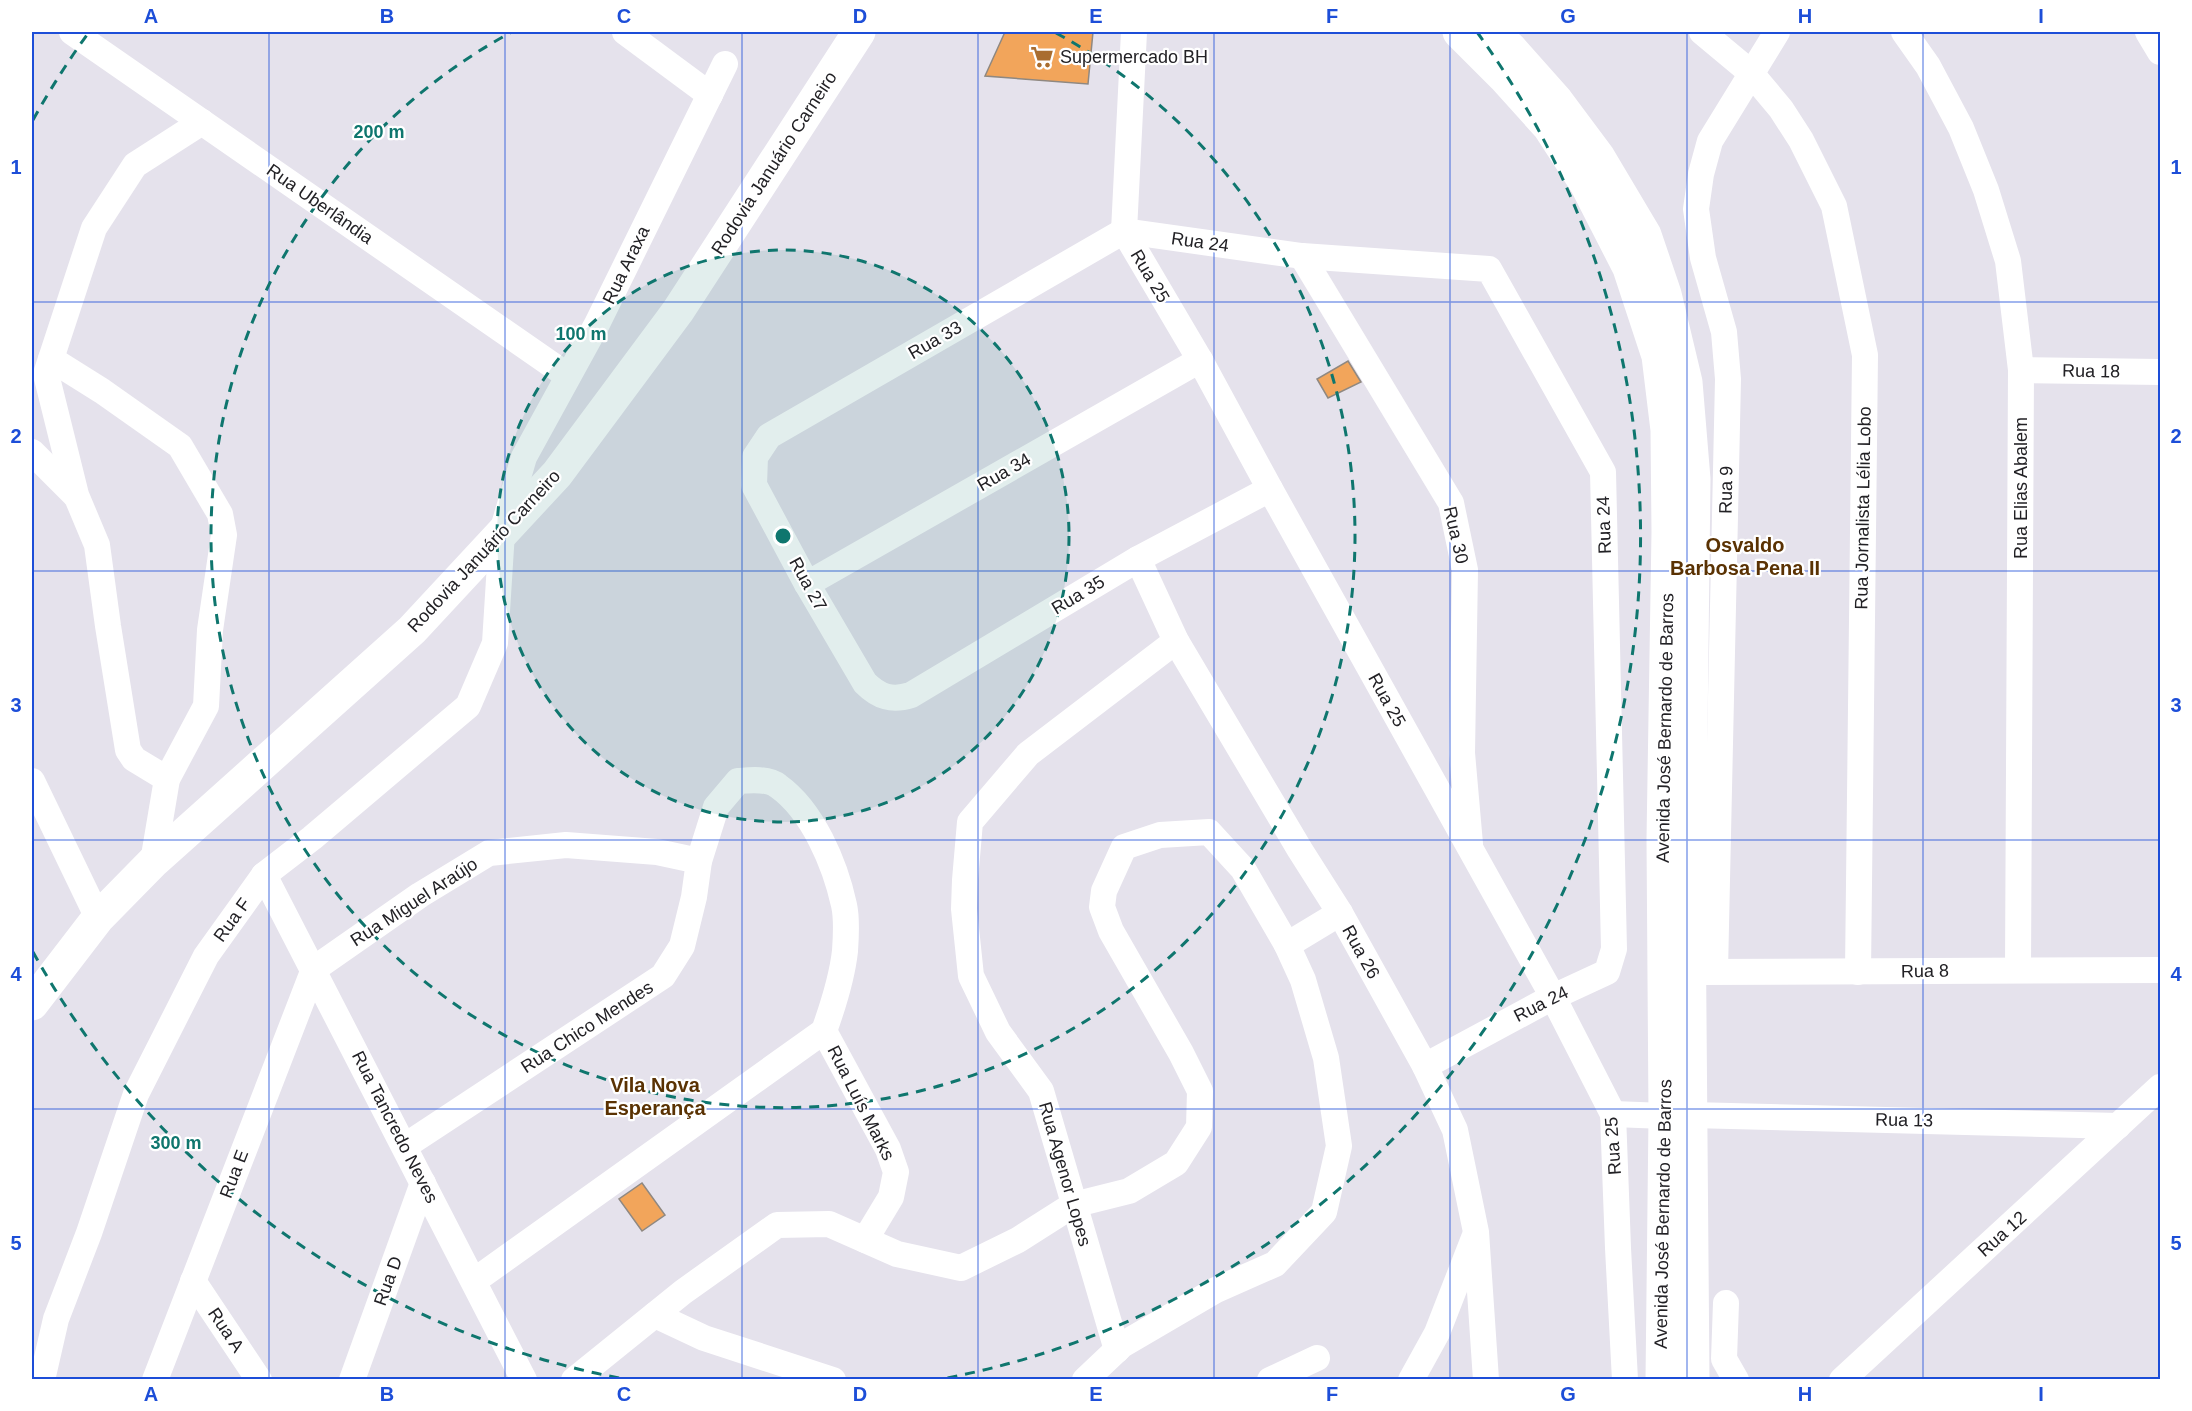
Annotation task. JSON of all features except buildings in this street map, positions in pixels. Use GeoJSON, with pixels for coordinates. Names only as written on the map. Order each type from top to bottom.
{"type":"FeatureCollection","features":[{"type":"Feature","properties":{"kind":"main road","name":"Rodovia Januário Carneiro"},"geometry":{"type":"LineString","coordinates":[[32,1004],[98,918],[153,862],[412,630],[557,474],[678,311],[859,32]]}},
{"type":"Feature","properties":{"kind":"main road","name":"Avenida José Bernardo de Barros"},"geometry":{"type":"LineString","coordinates":[[1459,32],[1549,127],[1586,184],[1629,268],[1658,356],[1667,430],[1668,532],[1663,838],[1693,1380]]}},
{"type":"Feature","properties":{"kind":"main road","name":"Avenida José Bernardo de Barros"},"geometry":{"type":"LineString","coordinates":[[1492,32],[1510,48],[1564,110],[1598,156],[1645,235],[1665,294],[1686,382],[1694,479],[1703,972],[1678,1115],[1662,1380]]}},
{"type":"Feature","properties":{"kind":"street"},"geometry":{"type":"LineString","coordinates":[[625,32],[710,95]]}},
{"type":"Feature","properties":{"kind":"street","name":"Rua 25"},"geometry":{"type":"LineString","coordinates":[[1134,32],[1124,231],[1200,360],[1471,853],[1553,997],[1613,1114],[1617,1248],[1625,1380]]}},
{"type":"Feature","properties":{"kind":"street","name":"Rua Jornalista Lélia Lobo"},"geometry":{"type":"LineString","coordinates":[[1702,32],[1750,72],[1781,109],[1801,140],[1834,206],[1865,355],[1858,972]]}},
{"type":"Feature","properties":{"kind":"street","name":"Rua 9"},"geometry":{"type":"LineString","coordinates":[[1703,972],[1728,379],[1724,332],[1703,258],[1696,209],[1701,174],[1710,141],[1750,72],[1777,32]]}},
{"type":"Feature","properties":{"kind":"street","name":"Rua Elias Abalem"},"geometry":{"type":"LineString","coordinates":[[1904,32],[1928,66],[1961,128],[1986,190],[2008,261],[2022,370],[2018,969]]}},
{"type":"Feature","properties":{"kind":"street","name":"Rua Uberlândia"},"geometry":{"type":"LineString","coordinates":[[85,35],[202,122],[568,376]]}},
{"type":"Feature","properties":{"kind":"street","name":"Rua Araxa"},"geometry":{"type":"LineString","coordinates":[[502,532],[524,457],[597,324],[725,64]]}},
{"type":"Feature","properties":{"kind":"street"},"geometry":{"type":"LineString","coordinates":[[167,779],[134,759],[128,750],[97,545],[76,495],[43,362],[94,228],[135,165],[202,122]]}},
{"type":"Feature","properties":{"kind":"street","name":"Rua 24"},"geometry":{"type":"LineString","coordinates":[[1124,231],[1302,256],[1490,269],[1602,472],[1614,949],[1607,972],[1553,997],[1425,1066]]}},
{"type":"Feature","properties":{"kind":"street","name":"Rua 33"},"geometry":{"type":"LineString","coordinates":[[754,457],[769,436],[1124,231]]}},
{"type":"Feature","properties":{"kind":"street","name":"Rua 30"},"geometry":{"type":"LineString","coordinates":[[1302,256],[1451,503],[1465,570],[1462,753],[1471,853]]}},
{"type":"Feature","properties":{"kind":"street","name":"Rua 34"},"geometry":{"type":"LineString","coordinates":[[807,584],[1200,360]]}},
{"type":"Feature","properties":{"kind":"street"},"geometry":{"type":"LineString","coordinates":[[43,362],[102,391],[180,446],[220,514],[224,535],[210,630],[207,706],[167,779],[153,862]]}},
{"type":"Feature","properties":{"kind":"street","name":"Rua 18"},"geometry":{"type":"LineString","coordinates":[[2022,370],[2160,372]]}},
{"type":"Feature","properties":{"kind":"street"},"geometry":{"type":"LineString","coordinates":[[32,452],[76,495]]}},
{"type":"Feature","properties":{"kind":"street","name":"Rua 27"},"geometry":{"type":"LineString","coordinates":[[754,457],[753,485],[807,584],[865,683],[875,693],[887,698]]}},
{"type":"Feature","properties":{"kind":"street","name":"Rua 35"},"geometry":{"type":"LineString","coordinates":[[887,698],[900,699],[911,695],[1138,559],[1270,489]]}},
{"type":"Feature","properties":{"kind":"street","name":"Rua F"},"geometry":{"type":"LineString","coordinates":[[42,1380],[56,1319],[89,1233],[136,1094],[206,956],[264,875],[312,838],[468,706],[495,643],[502,532]]}},
{"type":"Feature","properties":{"kind":"street","name":"Rua 26"},"geometry":{"type":"LineString","coordinates":[[1138,559],[1176,641],[1340,913],[1425,1066],[1455,1130],[1476,1232],[1485,1380]]}},
{"type":"Feature","properties":{"kind":"street","name":"Rua Agenor Lopes"},"geometry":{"type":"LineString","coordinates":[[1117,1350],[1041,1091],[998,1032],[970,975],[964,909],[965,880],[970,822],[1028,754],[1176,641]]}},
{"type":"Feature","properties":{"kind":"street","name":"Rua Chico Mendes"},"geometry":{"type":"LineString","coordinates":[[405,1146],[663,976],[682,946],[694,897],[699,861],[716,807],[738,781],[755,779],[777,784],[803,811],[827,850],[845,907],[845,951],[835,1001],[824,1031]]}},
{"type":"Feature","properties":{"kind":"street"},"geometry":{"type":"LineString","coordinates":[[32,782],[98,918]]}},
{"type":"Feature","properties":{"kind":"street"},"geometry":{"type":"LineString","coordinates":[[574,1380],[654,1315],[777,1225],[829,1224],[897,1254],[962,1268],[1018,1240],[1073,1205],[1129,1191],[1176,1163],[1199,1126],[1200,1091],[1181,1053],[1111,931],[1102,907],[1104,891],[1124,848],[1160,835],[1209,832],[1244,869],[1287,945],[1303,980],[1326,1058],[1339,1146],[1324,1212],[1275,1264],[1216,1290],[1157,1324],[1117,1350],[1085,1380]]}},
{"type":"Feature","properties":{"kind":"street","name":"Rua Miguel Araújo"},"geometry":{"type":"LineString","coordinates":[[314,969],[420,895],[489,853],[566,845],[657,852],[699,861]]}},
{"type":"Feature","properties":{"kind":"street","name":"Rua Tancredo Neves"},"geometry":{"type":"LineString","coordinates":[[264,875],[524,1380]]}},
{"type":"Feature","properties":{"kind":"street"},"geometry":{"type":"LineString","coordinates":[[1287,945],[1340,913]]}},
{"type":"Feature","properties":{"kind":"street","name":"Rua E"},"geometry":{"type":"LineString","coordinates":[[155,1380],[314,969]]}},
{"type":"Feature","properties":{"kind":"street","name":"Rua 8"},"geometry":{"type":"LineString","coordinates":[[1703,972],[2160,970]]}},
{"type":"Feature","properties":{"kind":"street"},"geometry":{"type":"LineString","coordinates":[[474,1281],[824,1031]]}},
{"type":"Feature","properties":{"kind":"street","name":"Rua Luís Marks"},"geometry":{"type":"LineString","coordinates":[[824,1031],[888,1149],[896,1172],[891,1197],[866,1240]]}},
{"type":"Feature","properties":{"kind":"street","name":"Rua 12"},"geometry":{"type":"LineString","coordinates":[[1842,1380],[2160,1087]]}},
{"type":"Feature","properties":{"kind":"street","name":"Rua 13"},"geometry":{"type":"LineString","coordinates":[[1613,1114],[2118,1126]]}},
{"type":"Feature","properties":{"kind":"street","name":"Rua D"},"geometry":{"type":"LineString","coordinates":[[352,1380],[423,1183]]}},
{"type":"Feature","properties":{"kind":"street"},"geometry":{"type":"LineString","coordinates":[[1411,1380],[1437,1333],[1476,1232]]}},
{"type":"Feature","properties":{"kind":"street","name":"Rua A"},"geometry":{"type":"LineString","coordinates":[[193,1281],[259,1380]]}},
{"type":"Feature","properties":{"kind":"street"},"geometry":{"type":"LineString","coordinates":[[1725,1303],[1724,1359],[1736,1380]]}},
{"type":"Feature","properties":{"kind":"street"},"geometry":{"type":"LineString","coordinates":[[654,1315],[704,1338],[810,1376],[833,1380]]}},
{"type":"Feature","properties":{"kind":"street"},"geometry":{"type":"LineString","coordinates":[[1270,1380],[1317,1358]]}},
{"type":"Feature","properties":{"kind":"place","name":"Supermercado BH"},"geometry":{"type":"Point","coordinates":[1042,57]}},
{"type":"Feature","properties":{"kind":"district","name":"Osvaldo Barbosa Pena II"},"geometry":{"type":"Point","coordinates":[1745,556]}},
{"type":"Feature","properties":{"kind":"district","name":"Vila Nova Esperança"},"geometry":{"type":"Point","coordinates":[655,1096]}}]}
